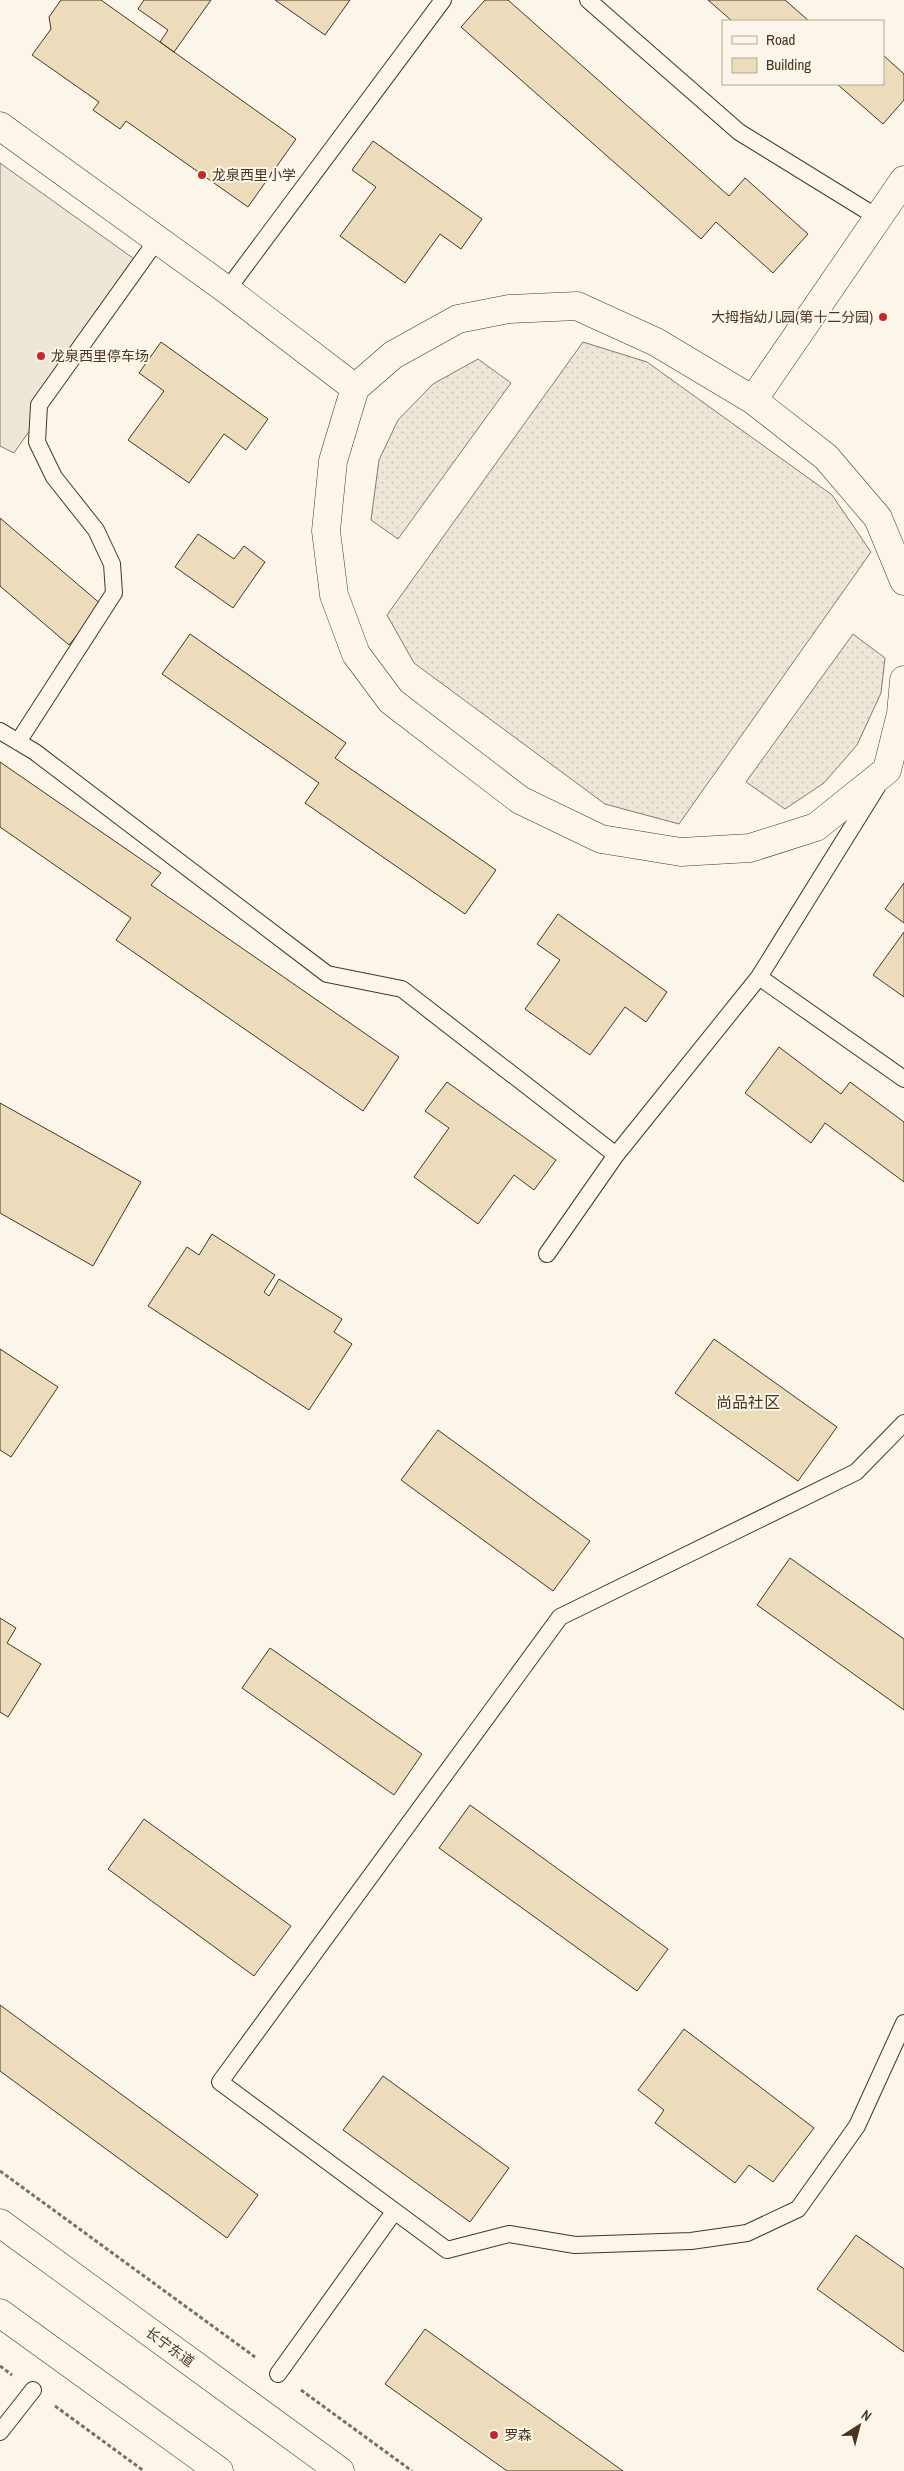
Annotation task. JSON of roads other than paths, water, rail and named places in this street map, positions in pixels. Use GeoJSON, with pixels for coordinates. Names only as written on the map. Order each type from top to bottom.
{"type":"FeatureCollection","features":[{"type":"Feature","properties":{"kind":"street"},"geometry":{"type":"LineString","coordinates":[[0,126],[227,290],[355,388]]}},
{"type":"Feature","properties":{"kind":"street"},"geometry":{"type":"LineString","coordinates":[[753,400],[904,180]]}},
{"type":"Feature","properties":{"kind":"street"},"geometry":{"type":"LineString","coordinates":[[904,581],[878,518],[826,458],[753,400],[656,342],[578,306],[509,309],[458,320],[393,355],[355,388],[333,460],[326,531],[334,595],[356,654],[391,701],[520,800],[601,839],[681,852],[750,848],[816,827],[896,776],[904,680]]}},
{"type":"Feature","properties":{"kind":"street","name":"长宁东道"},"geometry":{"type":"LineString","coordinates":[[0,2223],[340,2471]]}},
{"type":"Feature","properties":{"kind":"street"},"geometry":{"type":"LineString","coordinates":[[0,2313],[219,2471]]}},
{"type":"Feature","properties":{"kind":"lane"},"geometry":{"type":"LineString","coordinates":[[227,290],[443,0]]}},
{"type":"Feature","properties":{"kind":"lane"},"geometry":{"type":"LineString","coordinates":[[588,0],[739,132],[877,217]]}},
{"type":"Feature","properties":{"kind":"lane"},"geometry":{"type":"LineString","coordinates":[[18,742],[114,593],[112,564],[96,530],[54,477],[37,442],[39,405],[157,240]]}},
{"type":"Feature","properties":{"kind":"lane"},"geometry":{"type":"LineString","coordinates":[[0,731],[18,742],[327,974],[402,989],[616,1155]]}},
{"type":"Feature","properties":{"kind":"lane"},"geometry":{"type":"LineString","coordinates":[[547,1254],[616,1155],[759,977],[896,776]]}},
{"type":"Feature","properties":{"kind":"lane"},"geometry":{"type":"LineString","coordinates":[[759,977],[904,1079]]}},
{"type":"Feature","properties":{"kind":"lane"},"geometry":{"type":"LineString","coordinates":[[904,1423],[856,1472],[560,1617],[220,2082],[447,2250],[509,2234],[575,2245],[691,2242],[748,2232],[798,2209],[857,2126],[904,2023]]}},
{"type":"Feature","properties":{"kind":"lane"},"geometry":{"type":"LineString","coordinates":[[278,2374],[394,2212]]}},
{"type":"Feature","properties":{"kind":"lane"},"geometry":{"type":"LineString","coordinates":[[0,2432],[33,2390]]}},
{"type":"Feature","properties":{"kind":"place","name":"龙泉西里小学"},"geometry":{"type":"Point","coordinates":[202,175]}},
{"type":"Feature","properties":{"kind":"place","name":"大拇指幼儿园(第十二分园)"},"geometry":{"type":"Point","coordinates":[883,317]}},
{"type":"Feature","properties":{"kind":"place","name":"龙泉西里停车场"},"geometry":{"type":"Point","coordinates":[41,356]}},
{"type":"Feature","properties":{"kind":"place","name":"罗森"},"geometry":{"type":"Point","coordinates":[494,2435]}},
{"type":"Feature","properties":{"kind":"district","name":"尚品社区"},"geometry":{"type":"Point","coordinates":[748,1402]}}]}
